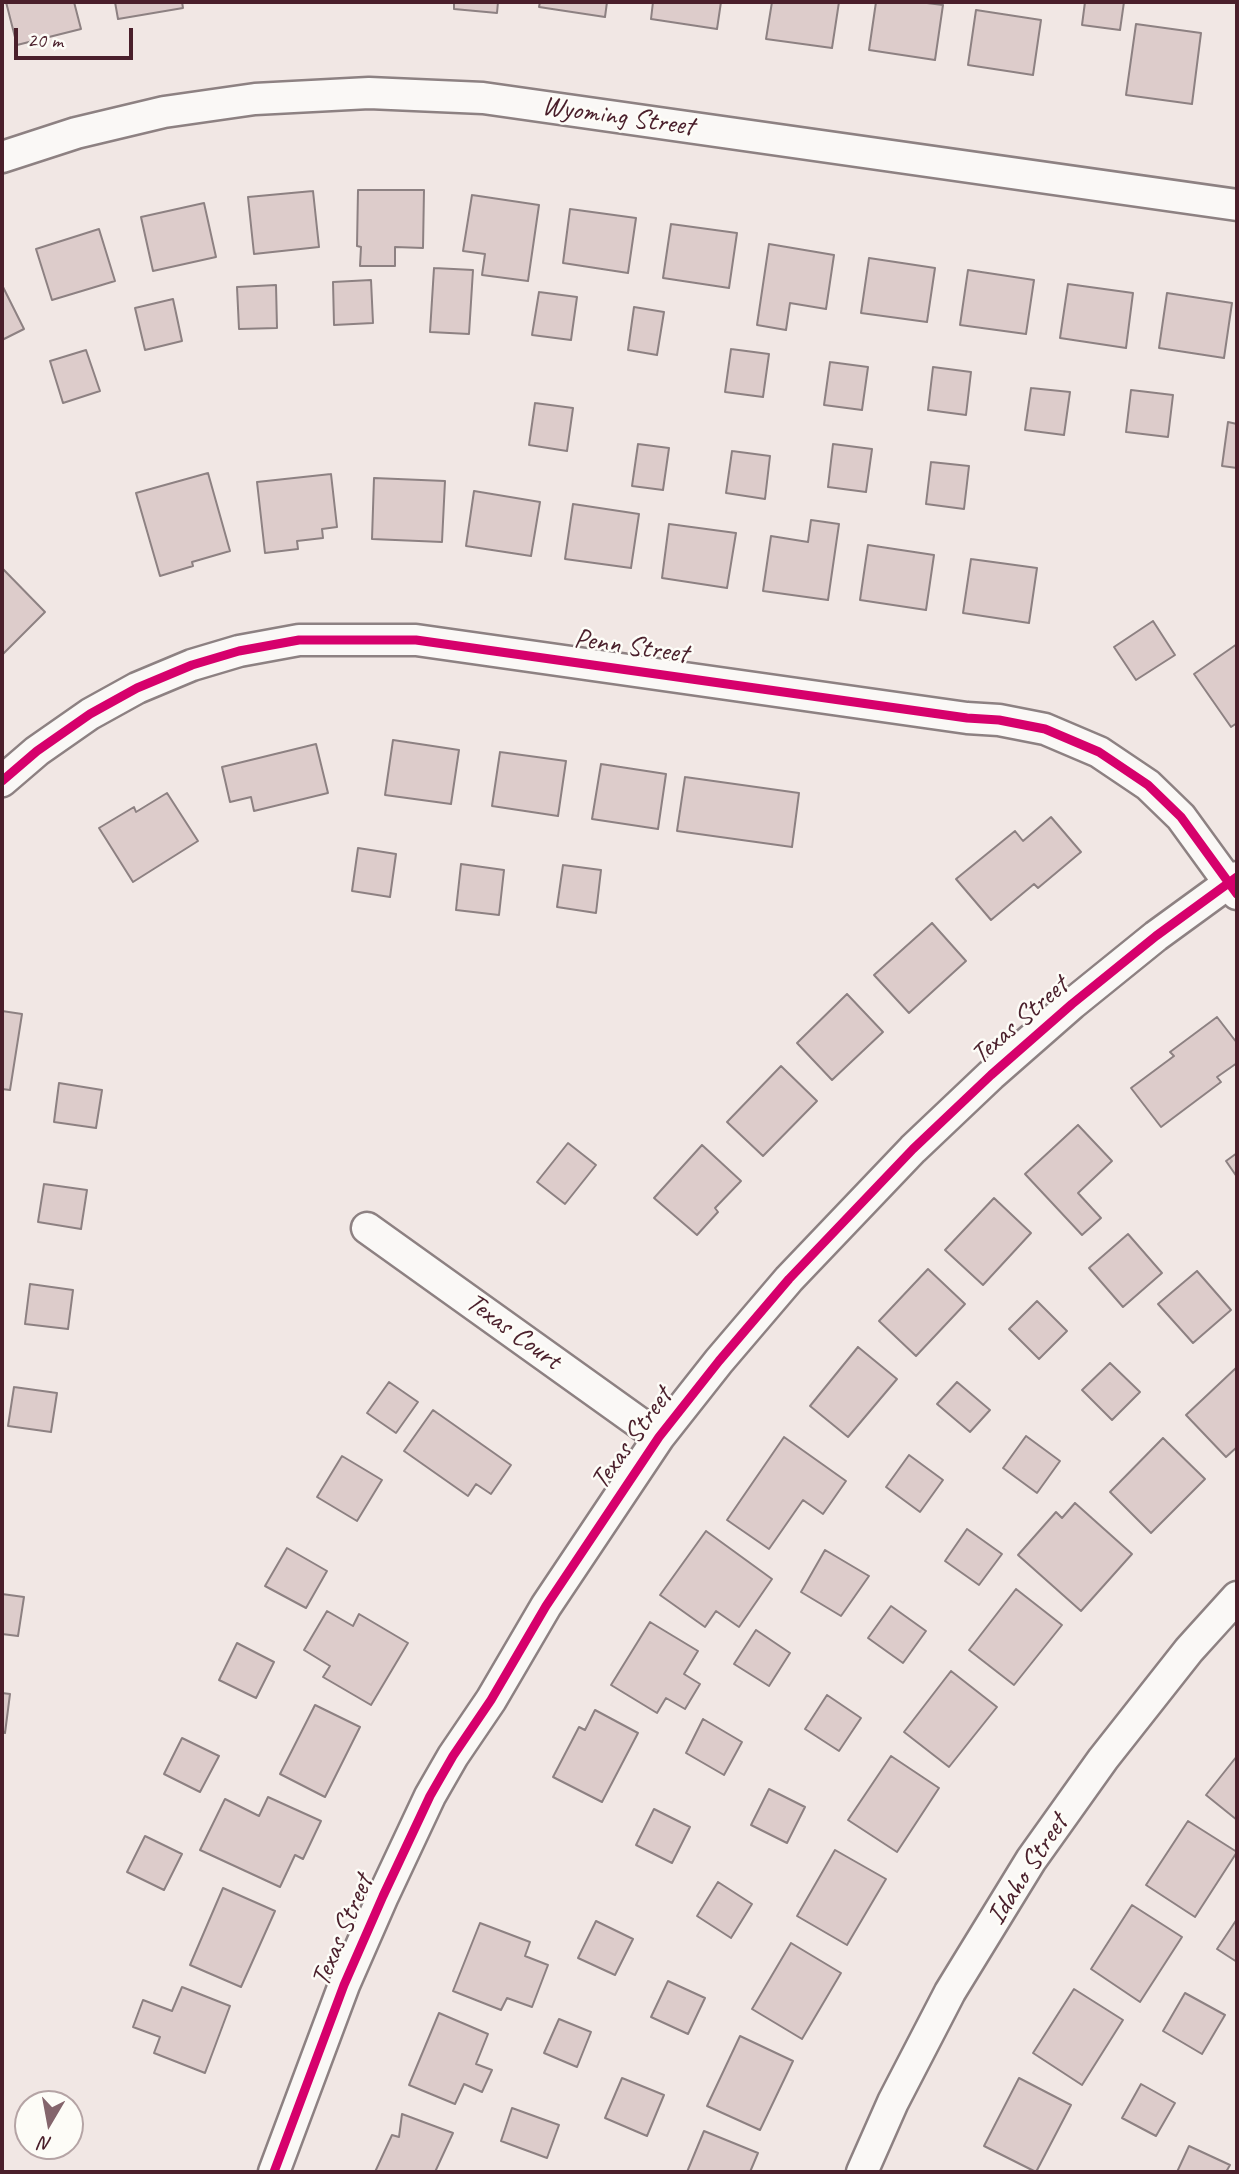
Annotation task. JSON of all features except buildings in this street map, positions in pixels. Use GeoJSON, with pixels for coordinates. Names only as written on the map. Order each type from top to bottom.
{"type":"FeatureCollection","features":[{"type":"Feature","properties":{"kind":"street","name":"Wyoming Street"},"geometry":{"type":"LineString","coordinates":[[2,158],[76,133],[164,112],[255,99],[369,93],[483,98],[1237,205]]}},
{"type":"Feature","properties":{"kind":"street","name":"Penn Street"},"geometry":{"type":"LineString","coordinates":[[2,781],[37,751],[90,714],[137,688],[192,664],[239,651],[299,640],[416,640],[967,718],[999,720],[1045,729],[1099,752],[1148,785],[1181,817],[1234,884]]}},
{"type":"Feature","properties":{"kind":"street","name":"Texas Street"},"geometry":{"type":"LineString","coordinates":[[274,2172],[344,1985],[430,1796],[547,1606],[659,1437],[789,1279],[913,1149],[991,1075],[1072,1004],[1156,936],[1234,884]]}},
{"type":"Feature","properties":{"kind":"street","name":"Texas Court"},"geometry":{"type":"LineString","coordinates":[[366,1228],[659,1437]]}},
{"type":"Feature","properties":{"kind":"street","name":"Idaho Street"},"geometry":{"type":"LineString","coordinates":[[862,2172],[893,2102],[950,1992],[1031,1860],[1103,1759],[1189,1650],[1237,1597]]}},
{"type":"Feature","properties":{"kind":"cycle path"},"geometry":{"type":"LineString","coordinates":[[2,781],[37,751],[90,714],[137,688],[192,665],[239,651],[299,640],[416,640],[967,718],[999,720],[1045,729],[1099,752],[1148,785],[1181,817],[1237,894]]}},
{"type":"Feature","properties":{"kind":"cycle path"},"geometry":{"type":"LineString","coordinates":[[274,2172],[344,1985],[430,1796],[546,1606],[659,1437],[789,1279],[913,1149],[991,1075],[1072,1004],[1156,936],[1237,877]]}}]}
